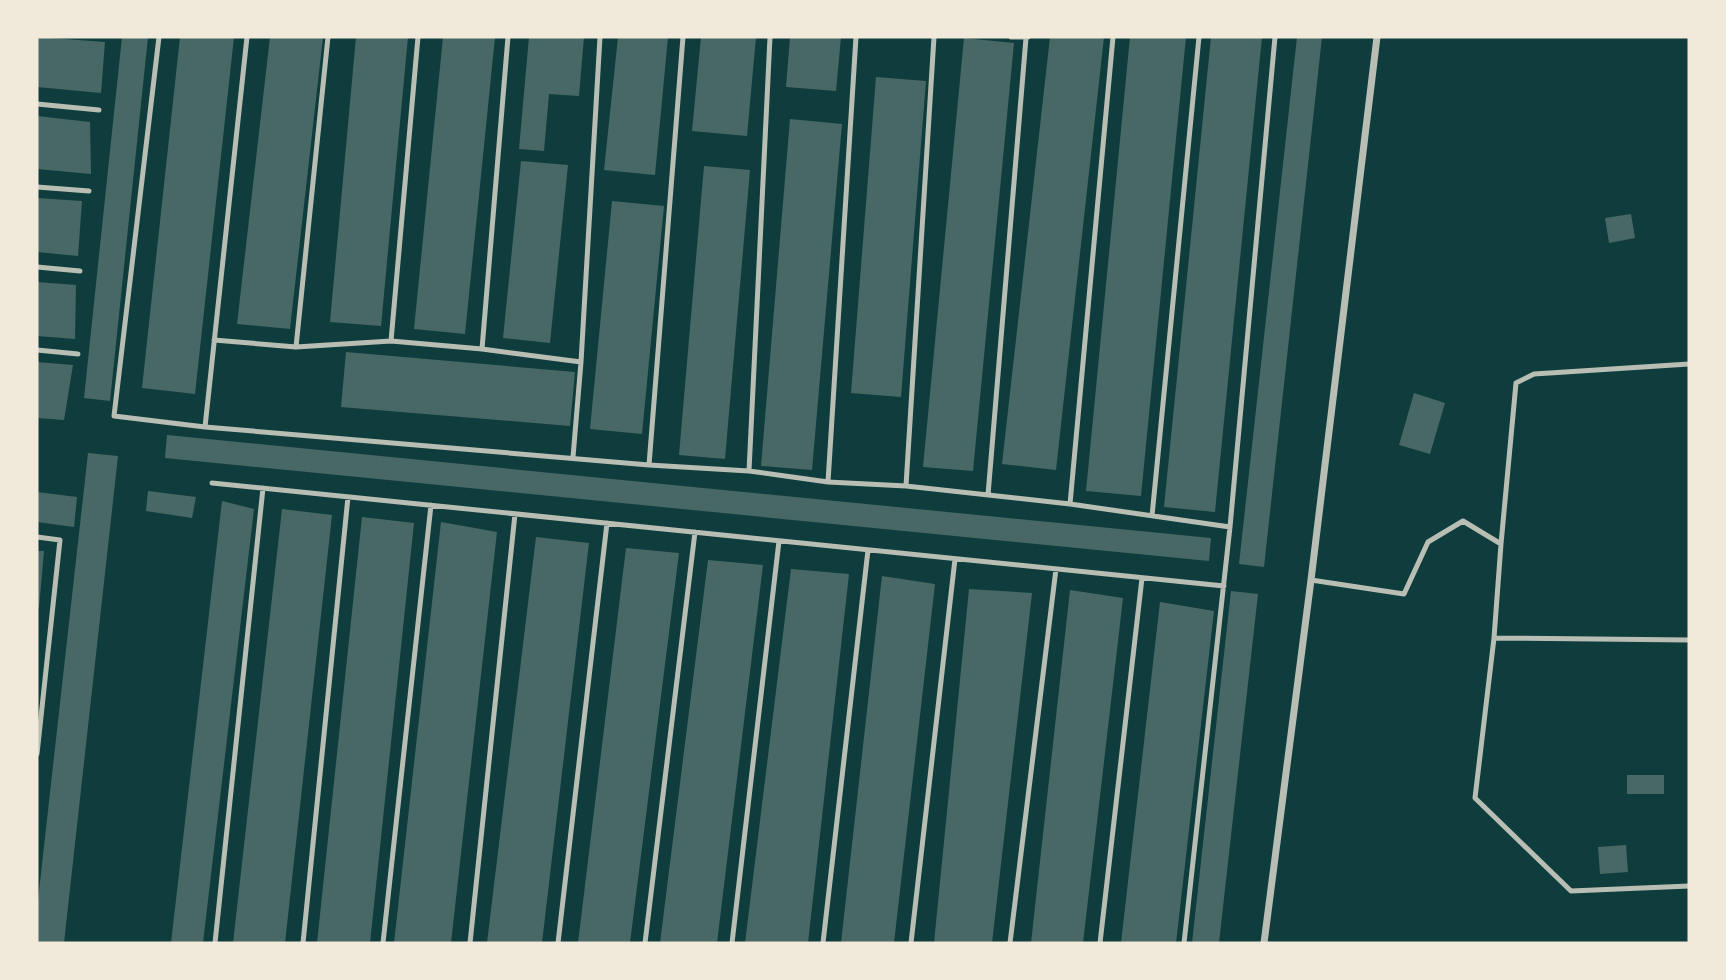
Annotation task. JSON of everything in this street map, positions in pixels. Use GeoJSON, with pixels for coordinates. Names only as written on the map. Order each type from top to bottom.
{"type":"FeatureCollection","features":[{"type":"Feature","properties":{"kind":"street"},"geometry":{"type":"LineString","coordinates":[[1264,943],[1377,37]]}},
{"type":"Feature","properties":{"kind":"lane"},"geometry":{"type":"LineString","coordinates":[[159,37],[114,416],[205,427],[749,471],[828,482],[906,486],[1070,504],[1230,527]]}},
{"type":"Feature","properties":{"kind":"lane"},"geometry":{"type":"LineString","coordinates":[[205,427],[247,37]]}},
{"type":"Feature","properties":{"kind":"lane"},"geometry":{"type":"LineString","coordinates":[[296,347],[328,37]]}},
{"type":"Feature","properties":{"kind":"lane"},"geometry":{"type":"LineString","coordinates":[[391,341],[418,37]]}},
{"type":"Feature","properties":{"kind":"lane"},"geometry":{"type":"LineString","coordinates":[[482,349],[508,37]]}},
{"type":"Feature","properties":{"kind":"lane"},"geometry":{"type":"LineString","coordinates":[[573,457],[600,37]]}},
{"type":"Feature","properties":{"kind":"lane"},"geometry":{"type":"LineString","coordinates":[[649,465],[683,37]]}},
{"type":"Feature","properties":{"kind":"lane"},"geometry":{"type":"LineString","coordinates":[[749,471],[770,37]]}},
{"type":"Feature","properties":{"kind":"lane"},"geometry":{"type":"LineString","coordinates":[[828,482],[856,37]]}},
{"type":"Feature","properties":{"kind":"lane"},"geometry":{"type":"LineString","coordinates":[[906,486],[934,37]]}},
{"type":"Feature","properties":{"kind":"lane"},"geometry":{"type":"LineString","coordinates":[[988,495],[1027,37],[1011,37]]}},
{"type":"Feature","properties":{"kind":"lane"},"geometry":{"type":"LineString","coordinates":[[1070,504],[1112,37]]}},
{"type":"Feature","properties":{"kind":"lane"},"geometry":{"type":"LineString","coordinates":[[1152,516],[1199,37]]}},
{"type":"Feature","properties":{"kind":"lane"},"geometry":{"type":"LineString","coordinates":[[1184,943],[1230,527],[1276,37]]}},
{"type":"Feature","properties":{"kind":"lane"},"geometry":{"type":"LineString","coordinates":[[37,104],[99,110]]}},
{"type":"Feature","properties":{"kind":"lane"},"geometry":{"type":"LineString","coordinates":[[37,187],[89,191]]}},
{"type":"Feature","properties":{"kind":"lane"},"geometry":{"type":"LineString","coordinates":[[37,267],[80,271]]}},
{"type":"Feature","properties":{"kind":"lane"},"geometry":{"type":"LineString","coordinates":[[214,340],[296,347],[391,341],[581,362]]}},
{"type":"Feature","properties":{"kind":"lane"},"geometry":{"type":"LineString","coordinates":[[37,350],[78,354]]}},
{"type":"Feature","properties":{"kind":"lane"},"geometry":{"type":"LineString","coordinates":[[1689,364],[1534,374],[1516,383],[1494,638],[1475,798],[1571,891],[1689,886]]}},
{"type":"Feature","properties":{"kind":"lane"},"geometry":{"type":"LineString","coordinates":[[212,483],[1224,586]]}},
{"type":"Feature","properties":{"kind":"lane"},"geometry":{"type":"LineString","coordinates":[[215,943],[263,488]]}},
{"type":"Feature","properties":{"kind":"lane"},"geometry":{"type":"LineString","coordinates":[[303,943],[348,497]]}},
{"type":"Feature","properties":{"kind":"lane"},"geometry":{"type":"LineString","coordinates":[[383,943],[431,505]]}},
{"type":"Feature","properties":{"kind":"lane"},"geometry":{"type":"LineString","coordinates":[[470,943],[515,514]]}},
{"type":"Feature","properties":{"kind":"lane"},"geometry":{"type":"LineString","coordinates":[[1311,580],[1405,594],[1428,542],[1463,520],[1501,544]]}},
{"type":"Feature","properties":{"kind":"lane"},"geometry":{"type":"LineString","coordinates":[[558,943],[607,523]]}},
{"type":"Feature","properties":{"kind":"lane"},"geometry":{"type":"LineString","coordinates":[[645,943],[695,532]]}},
{"type":"Feature","properties":{"kind":"lane"},"geometry":{"type":"LineString","coordinates":[[37,537],[60,540],[37,754]]}},
{"type":"Feature","properties":{"kind":"lane"},"geometry":{"type":"LineString","coordinates":[[732,943],[779,541]]}},
{"type":"Feature","properties":{"kind":"lane"},"geometry":{"type":"LineString","coordinates":[[823,943],[867,550]]}},
{"type":"Feature","properties":{"kind":"lane"},"geometry":{"type":"LineString","coordinates":[[911,943],[955,559]]}},
{"type":"Feature","properties":{"kind":"lane"},"geometry":{"type":"LineString","coordinates":[[1010,943],[1056,569]]}},
{"type":"Feature","properties":{"kind":"lane"},"geometry":{"type":"LineString","coordinates":[[1100,943],[1142,578]]}},
{"type":"Feature","properties":{"kind":"lane"},"geometry":{"type":"LineString","coordinates":[[1494,638],[1689,640]]}},
{"type":"Feature","properties":{"kind":"building"},"geometry":{"type":"Polygon","coordinates":[[[37,37],[105,42],[101,93],[37,87],[37,37]]]}},
{"type":"Feature","properties":{"kind":"building"},"geometry":{"type":"Polygon","coordinates":[[[122,37],[148,37],[110,401],[84,398],[122,37]]]}},
{"type":"Feature","properties":{"kind":"building"},"geometry":{"type":"Polygon","coordinates":[[[180,37],[234,37],[195,394],[142,388],[180,37]]]}},
{"type":"Feature","properties":{"kind":"building"},"geometry":{"type":"Polygon","coordinates":[[[270,37],[323,37],[290,329],[237,324],[270,37]]]}},
{"type":"Feature","properties":{"kind":"building"},"geometry":{"type":"Polygon","coordinates":[[[356,37],[408,37],[381,326],[330,322],[356,37]]]}},
{"type":"Feature","properties":{"kind":"building"},"geometry":{"type":"Polygon","coordinates":[[[443,37],[495,37],[465,334],[414,329],[443,37]]]}},
{"type":"Feature","properties":{"kind":"building"},"geometry":{"type":"Polygon","coordinates":[[[529,37],[584,37],[579,96],[549,94],[544,151],[519,149],[529,37]]]}},
{"type":"Feature","properties":{"kind":"building"},"geometry":{"type":"Polygon","coordinates":[[[618,37],[668,37],[655,175],[604,170],[618,37]]]}},
{"type":"Feature","properties":{"kind":"building"},"geometry":{"type":"Polygon","coordinates":[[[701,37],[756,37],[747,136],[692,131],[701,37]]]}},
{"type":"Feature","properties":{"kind":"building"},"geometry":{"type":"Polygon","coordinates":[[[790,37],[841,37],[836,91],[786,87],[790,37]]]}},
{"type":"Feature","properties":{"kind":"building"},"geometry":{"type":"Polygon","coordinates":[[[1050,37],[1104,37],[1056,470],[1002,464],[1050,37]]]}},
{"type":"Feature","properties":{"kind":"building"},"geometry":{"type":"Polygon","coordinates":[[[1130,37],[1186,37],[1141,496],[1086,491],[1130,37]]]}},
{"type":"Feature","properties":{"kind":"building"},"geometry":{"type":"Polygon","coordinates":[[[1211,37],[1262,37],[1215,512],[1164,507],[1211,37]]]}},
{"type":"Feature","properties":{"kind":"building"},"geometry":{"type":"Polygon","coordinates":[[[1297,37],[1322,37],[1264,567],[1239,564],[1297,37]]]}},
{"type":"Feature","properties":{"kind":"building"},"geometry":{"type":"Polygon","coordinates":[[[964,38],[1014,43],[973,471],[923,467],[964,38]]]}},
{"type":"Feature","properties":{"kind":"building"},"geometry":{"type":"Polygon","coordinates":[[[876,77],[926,81],[901,397],[851,393],[876,77]]]}},
{"type":"Feature","properties":{"kind":"building"},"geometry":{"type":"Polygon","coordinates":[[[37,116],[90,122],[91,174],[37,169],[37,116]]]}},
{"type":"Feature","properties":{"kind":"building"},"geometry":{"type":"Polygon","coordinates":[[[790,119],[842,124],[812,470],[761,466],[790,119]]]}},
{"type":"Feature","properties":{"kind":"building"},"geometry":{"type":"Polygon","coordinates":[[[521,161],[568,165],[550,343],[503,338],[521,161]]]}},
{"type":"Feature","properties":{"kind":"building"},"geometry":{"type":"Polygon","coordinates":[[[704,166],[750,170],[725,459],[679,455],[704,166]]]}},
{"type":"Feature","properties":{"kind":"building"},"geometry":{"type":"Polygon","coordinates":[[[37,198],[82,201],[78,256],[37,252],[37,198]]]}},
{"type":"Feature","properties":{"kind":"building"},"geometry":{"type":"Polygon","coordinates":[[[612,201],[664,206],[642,434],[590,429],[612,201]]]}},
{"type":"Feature","properties":{"kind":"building"},"geometry":{"type":"Polygon","coordinates":[[[1631,214],[1635,238],[1609,243],[1605,218],[1631,214]]]}},
{"type":"Feature","properties":{"kind":"building"},"geometry":{"type":"Polygon","coordinates":[[[37,282],[76,285],[75,339],[37,336],[37,282]]]}},
{"type":"Feature","properties":{"kind":"building"},"geometry":{"type":"Polygon","coordinates":[[[346,352],[575,372],[570,426],[341,407],[346,352]]]}},
{"type":"Feature","properties":{"kind":"building"},"geometry":{"type":"Polygon","coordinates":[[[37,362],[73,365],[64,420],[37,418],[37,362]]]}},
{"type":"Feature","properties":{"kind":"building"},"geometry":{"type":"Polygon","coordinates":[[[1414,393],[1445,403],[1430,454],[1399,445],[1414,393]]]}},
{"type":"Feature","properties":{"kind":"building"},"geometry":{"type":"Polygon","coordinates":[[[167,435],[1211,538],[1209,561],[165,458],[167,435]]]}},
{"type":"Feature","properties":{"kind":"building"},"geometry":{"type":"Polygon","coordinates":[[[88,453],[118,456],[64,943],[37,943],[37,909],[88,453]]]}},
{"type":"Feature","properties":{"kind":"building"},"geometry":{"type":"Polygon","coordinates":[[[148,491],[196,497],[192,518],[146,511],[148,491]]]}},
{"type":"Feature","properties":{"kind":"building"},"geometry":{"type":"Polygon","coordinates":[[[37,492],[77,497],[74,527],[37,522],[37,492]]]}},
{"type":"Feature","properties":{"kind":"building"},"geometry":{"type":"Polygon","coordinates":[[[222,501],[254,509],[203,943],[171,943],[222,501]]]}},
{"type":"Feature","properties":{"kind":"building"},"geometry":{"type":"Polygon","coordinates":[[[282,509],[332,515],[285,943],[233,943],[282,509]]]}},
{"type":"Feature","properties":{"kind":"building"},"geometry":{"type":"Polygon","coordinates":[[[362,517],[414,523],[370,943],[317,943],[362,517]]]}},
{"type":"Feature","properties":{"kind":"building"},"geometry":{"type":"Polygon","coordinates":[[[441,522],[497,532],[451,943],[394,943],[441,522]]]}},
{"type":"Feature","properties":{"kind":"building"},"geometry":{"type":"Polygon","coordinates":[[[536,537],[589,543],[542,943],[487,943],[536,537]]]}},
{"type":"Feature","properties":{"kind":"building"},"geometry":{"type":"Polygon","coordinates":[[[626,548],[679,553],[630,943],[578,943],[626,548]]]}},
{"type":"Feature","properties":{"kind":"building"},"geometry":{"type":"Polygon","coordinates":[[[37,551],[44,551],[39,608],[37,607],[37,551]]]}},
{"type":"Feature","properties":{"kind":"building"},"geometry":{"type":"Polygon","coordinates":[[[708,560],[763,565],[717,943],[660,943],[708,560]]]}},
{"type":"Feature","properties":{"kind":"building"},"geometry":{"type":"Polygon","coordinates":[[[791,569],[849,574],[808,943],[745,943],[791,569]]]}},
{"type":"Feature","properties":{"kind":"building"},"geometry":{"type":"Polygon","coordinates":[[[882,576],[935,584],[894,943],[841,943],[882,576]]]}},
{"type":"Feature","properties":{"kind":"building"},"geometry":{"type":"Polygon","coordinates":[[[969,589],[1032,593],[992,943],[934,943],[969,589]]]}},
{"type":"Feature","properties":{"kind":"building"},"geometry":{"type":"Polygon","coordinates":[[[1070,590],[1123,598],[1083,943],[1031,943],[1070,590]]]}},
{"type":"Feature","properties":{"kind":"building"},"geometry":{"type":"Polygon","coordinates":[[[1231,591],[1258,594],[1219,943],[1192,943],[1231,591]]]}},
{"type":"Feature","properties":{"kind":"building"},"geometry":{"type":"Polygon","coordinates":[[[1160,602],[1214,611],[1176,943],[1121,943],[1160,602]]]}},
{"type":"Feature","properties":{"kind":"building"},"geometry":{"type":"Polygon","coordinates":[[[1627,775],[1664,775],[1664,794],[1627,794],[1627,775]]]}},
{"type":"Feature","properties":{"kind":"building"},"geometry":{"type":"Polygon","coordinates":[[[1626,845],[1628,872],[1600,874],[1598,847],[1626,845]]]}}]}
